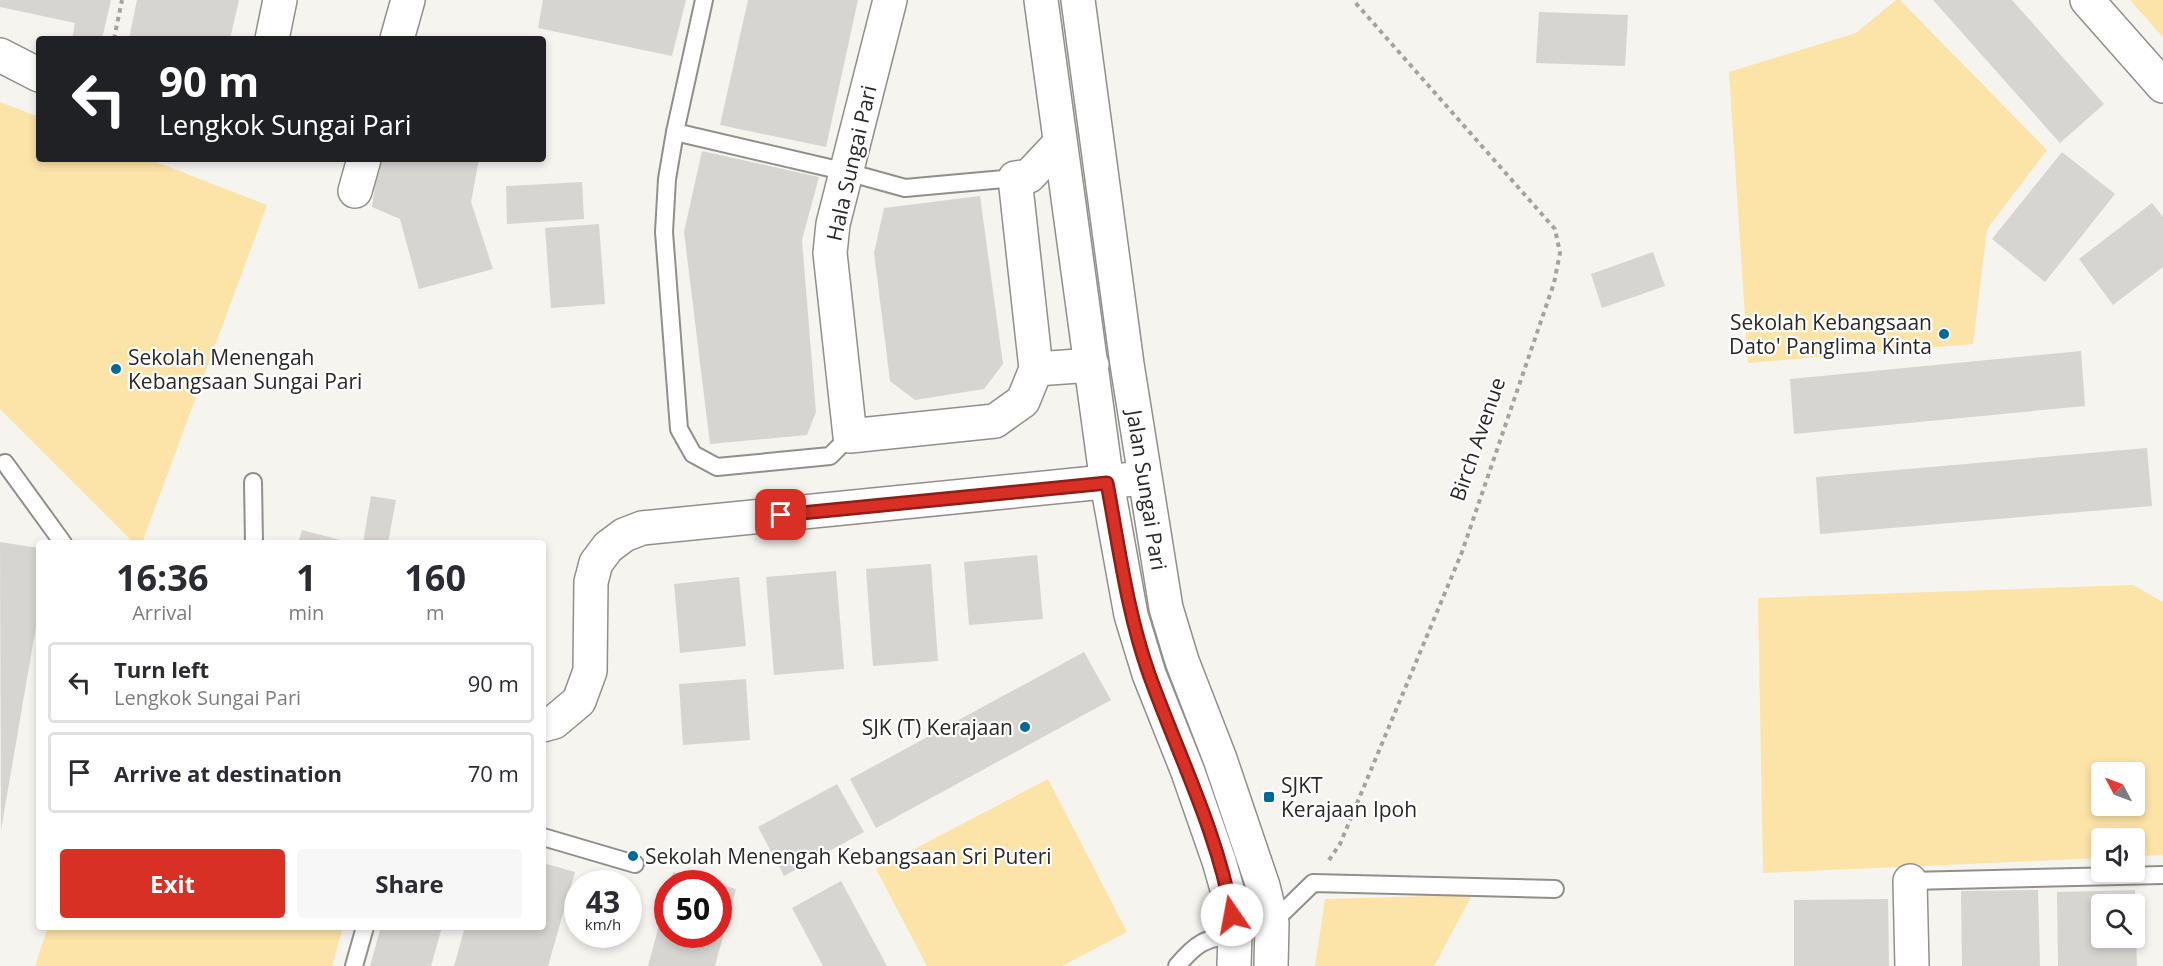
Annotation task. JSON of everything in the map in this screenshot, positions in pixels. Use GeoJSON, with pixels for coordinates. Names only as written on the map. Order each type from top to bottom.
{"type":"FeatureCollection","features":[{"type":"Feature","properties":{"kind":"main road"},"geometry":{"type":"LineString","coordinates":[[273,36],[280,0]]}},
{"type":"Feature","properties":{"kind":"main road"},"geometry":{"type":"LineString","coordinates":[[398,36],[408,0]]}},
{"type":"Feature","properties":{"kind":"main road","name":"Hala Sungai Pari"},"geometry":{"type":"LineString","coordinates":[[850,436],[830,253],[833,224],[890,0]]}},
{"type":"Feature","properties":{"kind":"main road","name":"Jalan Sungai Pari"},"geometry":{"type":"LineString","coordinates":[[1041,0],[1107,483],[1133,623],[1149,674],[1219,861],[1229,896],[1235,933],[1234,966]]}},
{"type":"Feature","properties":{"kind":"main road","name":"Jalan Sungai Pari"},"geometry":{"type":"LineString","coordinates":[[1078,0],[1096,145],[1144,478],[1166,608],[1182,661],[1251,850],[1272,923],[1271,966]]}},
{"type":"Feature","properties":{"kind":"main road"},"geometry":{"type":"LineString","coordinates":[[2087,0],[2163,86]]}},
{"type":"Feature","properties":{"kind":"main road"},"geometry":{"type":"LineString","coordinates":[[0,55],[36,73]]}},
{"type":"Feature","properties":{"kind":"main road"},"geometry":{"type":"LineString","coordinates":[[850,436],[995,422],[1023,400],[1036,369],[1015,178],[1029,177],[1060,143]]}},
{"type":"Feature","properties":{"kind":"main road"},"geometry":{"type":"LineString","coordinates":[[355,191],[363,162]]}},
{"type":"Feature","properties":{"kind":"main road"},"geometry":{"type":"LineString","coordinates":[[1036,369],[1092,365]]}},
{"type":"Feature","properties":{"kind":"main road"},"geometry":{"type":"LineString","coordinates":[[546,724],[554,722],[579,701],[590,671],[593,573],[596,563],[608,547],[624,535],[642,528],[1144,478]]}},
{"type":"Feature","properties":{"kind":"main road"},"geometry":{"type":"LineString","coordinates":[[1175,740],[1208,729]]}},
{"type":"Feature","properties":{"kind":"main road"},"geometry":{"type":"LineString","coordinates":[[1910,881],[1912,966]]}},
{"type":"Feature","properties":{"kind":"lane"},"geometry":{"type":"LineString","coordinates":[[704,0],[667,179],[664,232],[679,429],[693,454],[717,467],[830,456],[850,436]]}},
{"type":"Feature","properties":{"kind":"lane"},"geometry":{"type":"LineString","coordinates":[[675,132],[847,172],[905,188],[1015,178]]}},
{"type":"Feature","properties":{"kind":"lane"},"geometry":{"type":"LineString","coordinates":[[5,463],[61,540]]}},
{"type":"Feature","properties":{"kind":"lane"},"geometry":{"type":"LineString","coordinates":[[252,482],[254,540]]}},
{"type":"Feature","properties":{"kind":"lane"},"geometry":{"type":"LineString","coordinates":[[546,838],[635,864]]}},
{"type":"Feature","properties":{"kind":"lane"},"geometry":{"type":"LineString","coordinates":[[1910,881],[2163,875]]}},
{"type":"Feature","properties":{"kind":"lane"},"geometry":{"type":"LineString","coordinates":[[1272,923],[1313,883],[1555,889]]}},
{"type":"Feature","properties":{"kind":"lane"},"geometry":{"type":"LineString","coordinates":[[354,966],[364,930]]}},
{"type":"Feature","properties":{"kind":"lane"},"geometry":{"type":"LineString","coordinates":[[1177,966],[1197,945],[1210,938],[1235,933]]}},
{"type":"Feature","properties":{"kind":"path"},"geometry":{"type":"LineString","coordinates":[[115,36],[122,0]]}},
{"type":"Feature","properties":{"kind":"path","name":"Birch Avenue"},"geometry":{"type":"LineString","coordinates":[[1313,883],[1340,844],[1462,552],[1554,284],[1560,253],[1555,229],[1353,0]]}},
{"type":"Feature","properties":{"kind":"shaded area"},"geometry":{"type":"Polygon","coordinates":[[[1896,0],[1900,0],[2047,150],[1987,229],[1973,344],[1748,363],[1729,72],[1856,33],[1896,0]]]}},
{"type":"Feature","properties":{"kind":"shaded area"},"geometry":{"type":"Polygon","coordinates":[[[2130,0],[2163,0],[2163,37],[2130,0]]]}},
{"type":"Feature","properties":{"kind":"shaded area","name":"Sekolah Menengah Kebangsaan Sungai Pari"},"geometry":{"type":"Polygon","coordinates":[[[0,102],[36,116],[36,162],[156,162],[267,205],[143,540],[131,540],[0,409],[0,102]]]}},
{"type":"Feature","properties":{"kind":"shaded area"},"geometry":{"type":"Polygon","coordinates":[[[2133,585],[2163,602],[2163,855],[2145,856],[2145,828],[2091,828],[2091,858],[1763,873],[1758,598],[2133,585]]]}},
{"type":"Feature","properties":{"kind":"shaded area"},"geometry":{"type":"Polygon","coordinates":[[[1048,779],[1127,932],[1062,966],[927,966],[876,869],[1048,779]]]}},
{"type":"Feature","properties":{"kind":"shaded area"},"geometry":{"type":"Polygon","coordinates":[[[1472,895],[1434,966],[1315,966],[1325,899],[1472,895]]]}},
{"type":"Feature","properties":{"kind":"shaded area"},"geometry":{"type":"Polygon","coordinates":[[[47,930],[342,930],[332,966],[35,966],[47,930]]]}},
{"type":"Feature","properties":{"kind":"building"},"geometry":{"type":"Polygon","coordinates":[[[0,0],[111,0],[103,36],[73,36],[75,23],[0,7],[0,0]]]}},
{"type":"Feature","properties":{"kind":"building"},"geometry":{"type":"Polygon","coordinates":[[[137,0],[239,0],[231,36],[130,36],[137,0]]]}},
{"type":"Feature","properties":{"kind":"building"},"geometry":{"type":"Polygon","coordinates":[[[543,0],[686,0],[672,56],[538,28],[543,0]]]}},
{"type":"Feature","properties":{"kind":"building"},"geometry":{"type":"Polygon","coordinates":[[[748,0],[858,0],[826,147],[720,125],[748,0]]]}},
{"type":"Feature","properties":{"kind":"building"},"geometry":{"type":"Polygon","coordinates":[[[1933,0],[2012,0],[2104,104],[2060,143],[1933,0]]]}},
{"type":"Feature","properties":{"kind":"building"},"geometry":{"type":"Polygon","coordinates":[[[1539,12],[1628,15],[1625,66],[1536,63],[1539,12]]]}},
{"type":"Feature","properties":{"kind":"building"},"geometry":{"type":"Polygon","coordinates":[[[702,151],[819,177],[802,240],[816,412],[807,435],[710,444],[684,232],[702,151]]]}},
{"type":"Feature","properties":{"kind":"building"},"geometry":{"type":"Polygon","coordinates":[[[2062,152],[2115,194],[2045,282],[1992,239],[2062,152]]]}},
{"type":"Feature","properties":{"kind":"building"},"geometry":{"type":"Polygon","coordinates":[[[379,162],[478,162],[471,202],[493,269],[419,289],[400,219],[372,207],[379,162]]]}},
{"type":"Feature","properties":{"kind":"building"},"geometry":{"type":"Polygon","coordinates":[[[582,182],[584,219],[507,224],[506,186],[582,182]]]}},
{"type":"Feature","properties":{"kind":"building"},"geometry":{"type":"Polygon","coordinates":[[[980,196],[1003,364],[984,389],[915,400],[890,381],[874,253],[884,208],[980,196]]]}},
{"type":"Feature","properties":{"kind":"building"},"geometry":{"type":"Polygon","coordinates":[[[2152,203],[2163,217],[2163,267],[2113,305],[2079,259],[2152,203]]]}},
{"type":"Feature","properties":{"kind":"building"},"geometry":{"type":"Polygon","coordinates":[[[599,224],[605,304],[551,308],[545,228],[599,224]]]}},
{"type":"Feature","properties":{"kind":"building"},"geometry":{"type":"Polygon","coordinates":[[[1653,252],[1665,286],[1602,308],[1591,274],[1653,252]]]}},
{"type":"Feature","properties":{"kind":"building"},"geometry":{"type":"Polygon","coordinates":[[[2081,351],[2085,406],[1794,434],[1790,379],[2081,351]]]}},
{"type":"Feature","properties":{"kind":"building"},"geometry":{"type":"Polygon","coordinates":[[[2147,448],[2152,506],[1820,534],[1816,477],[2147,448]]]}},
{"type":"Feature","properties":{"kind":"building"},"geometry":{"type":"Polygon","coordinates":[[[371,496],[396,500],[389,540],[364,540],[371,496]]]}},
{"type":"Feature","properties":{"kind":"building"},"geometry":{"type":"Polygon","coordinates":[[[302,530],[340,540],[299,540],[302,530]]]}},
{"type":"Feature","properties":{"kind":"building"},"geometry":{"type":"Polygon","coordinates":[[[0,542],[36,548],[36,626],[1,830],[0,542]]]}},
{"type":"Feature","properties":{"kind":"building"},"geometry":{"type":"Polygon","coordinates":[[[1037,555],[1043,619],[969,625],[964,562],[1037,555]]]}},
{"type":"Feature","properties":{"kind":"building"},"geometry":{"type":"Polygon","coordinates":[[[931,564],[938,661],[873,666],[866,569],[931,564]]]}},
{"type":"Feature","properties":{"kind":"building"},"geometry":{"type":"Polygon","coordinates":[[[836,571],[844,669],[774,675],[766,577],[836,571]]]}},
{"type":"Feature","properties":{"kind":"building"},"geometry":{"type":"Polygon","coordinates":[[[739,577],[746,646],[680,653],[674,584],[739,577]]]}},
{"type":"Feature","properties":{"kind":"building"},"geometry":{"type":"Polygon","coordinates":[[[1084,652],[1111,700],[876,828],[850,779],[1084,652]]]}},
{"type":"Feature","properties":{"kind":"building"},"geometry":{"type":"Polygon","coordinates":[[[746,679],[750,740],[683,745],[679,684],[746,679]]]}},
{"type":"Feature","properties":{"kind":"building"},"geometry":{"type":"Polygon","coordinates":[[[837,784],[864,832],[784,876],[758,827],[837,784]]]}},
{"type":"Feature","properties":{"kind":"building"},"geometry":{"type":"Polygon","coordinates":[[[546,864],[568,870],[564,870],[564,910],[548,966],[454,966],[464,930],[546,930],[546,864]]]}},
{"type":"Feature","properties":{"kind":"building"},"geometry":{"type":"Polygon","coordinates":[[[841,881],[887,966],[823,966],[792,908],[841,881]]]}},
{"type":"Feature","properties":{"kind":"building"},"geometry":{"type":"Polygon","coordinates":[[[732,888],[736,889],[732,904],[732,888]]]}},
{"type":"Feature","properties":{"kind":"building"},"geometry":{"type":"Polygon","coordinates":[[[2038,890],[2040,966],[1962,966],[1961,891],[2038,890]]]}},
{"type":"Feature","properties":{"kind":"building"},"geometry":{"type":"Polygon","coordinates":[[[2135,890],[2135,894],[2091,894],[2091,948],[2136,948],[2137,966],[2058,966],[2057,892],[2135,890]]]}},
{"type":"Feature","properties":{"kind":"building"},"geometry":{"type":"Polygon","coordinates":[[[1888,899],[1889,966],[1794,966],[1794,900],[1888,899]]]}},
{"type":"Feature","properties":{"kind":"building"},"geometry":{"type":"Polygon","coordinates":[[[380,930],[441,930],[431,966],[370,966],[380,930]]]}},
{"type":"Feature","properties":{"kind":"building"},"geometry":{"type":"Polygon","coordinates":[[[654,944],[654,948],[720,948],[715,966],[648,966],[654,944]]]}},
{"type":"Feature","properties":{"kind":"place","name":"Sekolah Kebangsaan Dato' Panglima Kinta"},"geometry":{"type":"Point","coordinates":[1944,334]}},
{"type":"Feature","properties":{"kind":"place","name":"Sekolah Menengah Kebangsaan Sungai Pari"},"geometry":{"type":"Point","coordinates":[116,369]}},
{"type":"Feature","properties":{"kind":"place","name":"SJK (T) Kerajaan"},"geometry":{"type":"Point","coordinates":[1025,727]}},
{"type":"Feature","properties":{"kind":"place","name":"SJKT Kerajaan Ipoh"},"geometry":{"type":"Point","coordinates":[1269,797]}},
{"type":"Feature","properties":{"kind":"place","name":"Sekolah Menengah Kebangsaan Sri Puteri"},"geometry":{"type":"Point","coordinates":[633,856]}},
{"type":"Feature","properties":{"kind":"route"},"geometry":{"type":"LineString","coordinates":[[781,515],[1107,483],[1135,631],[1219,861],[1232,915]]}}]}
